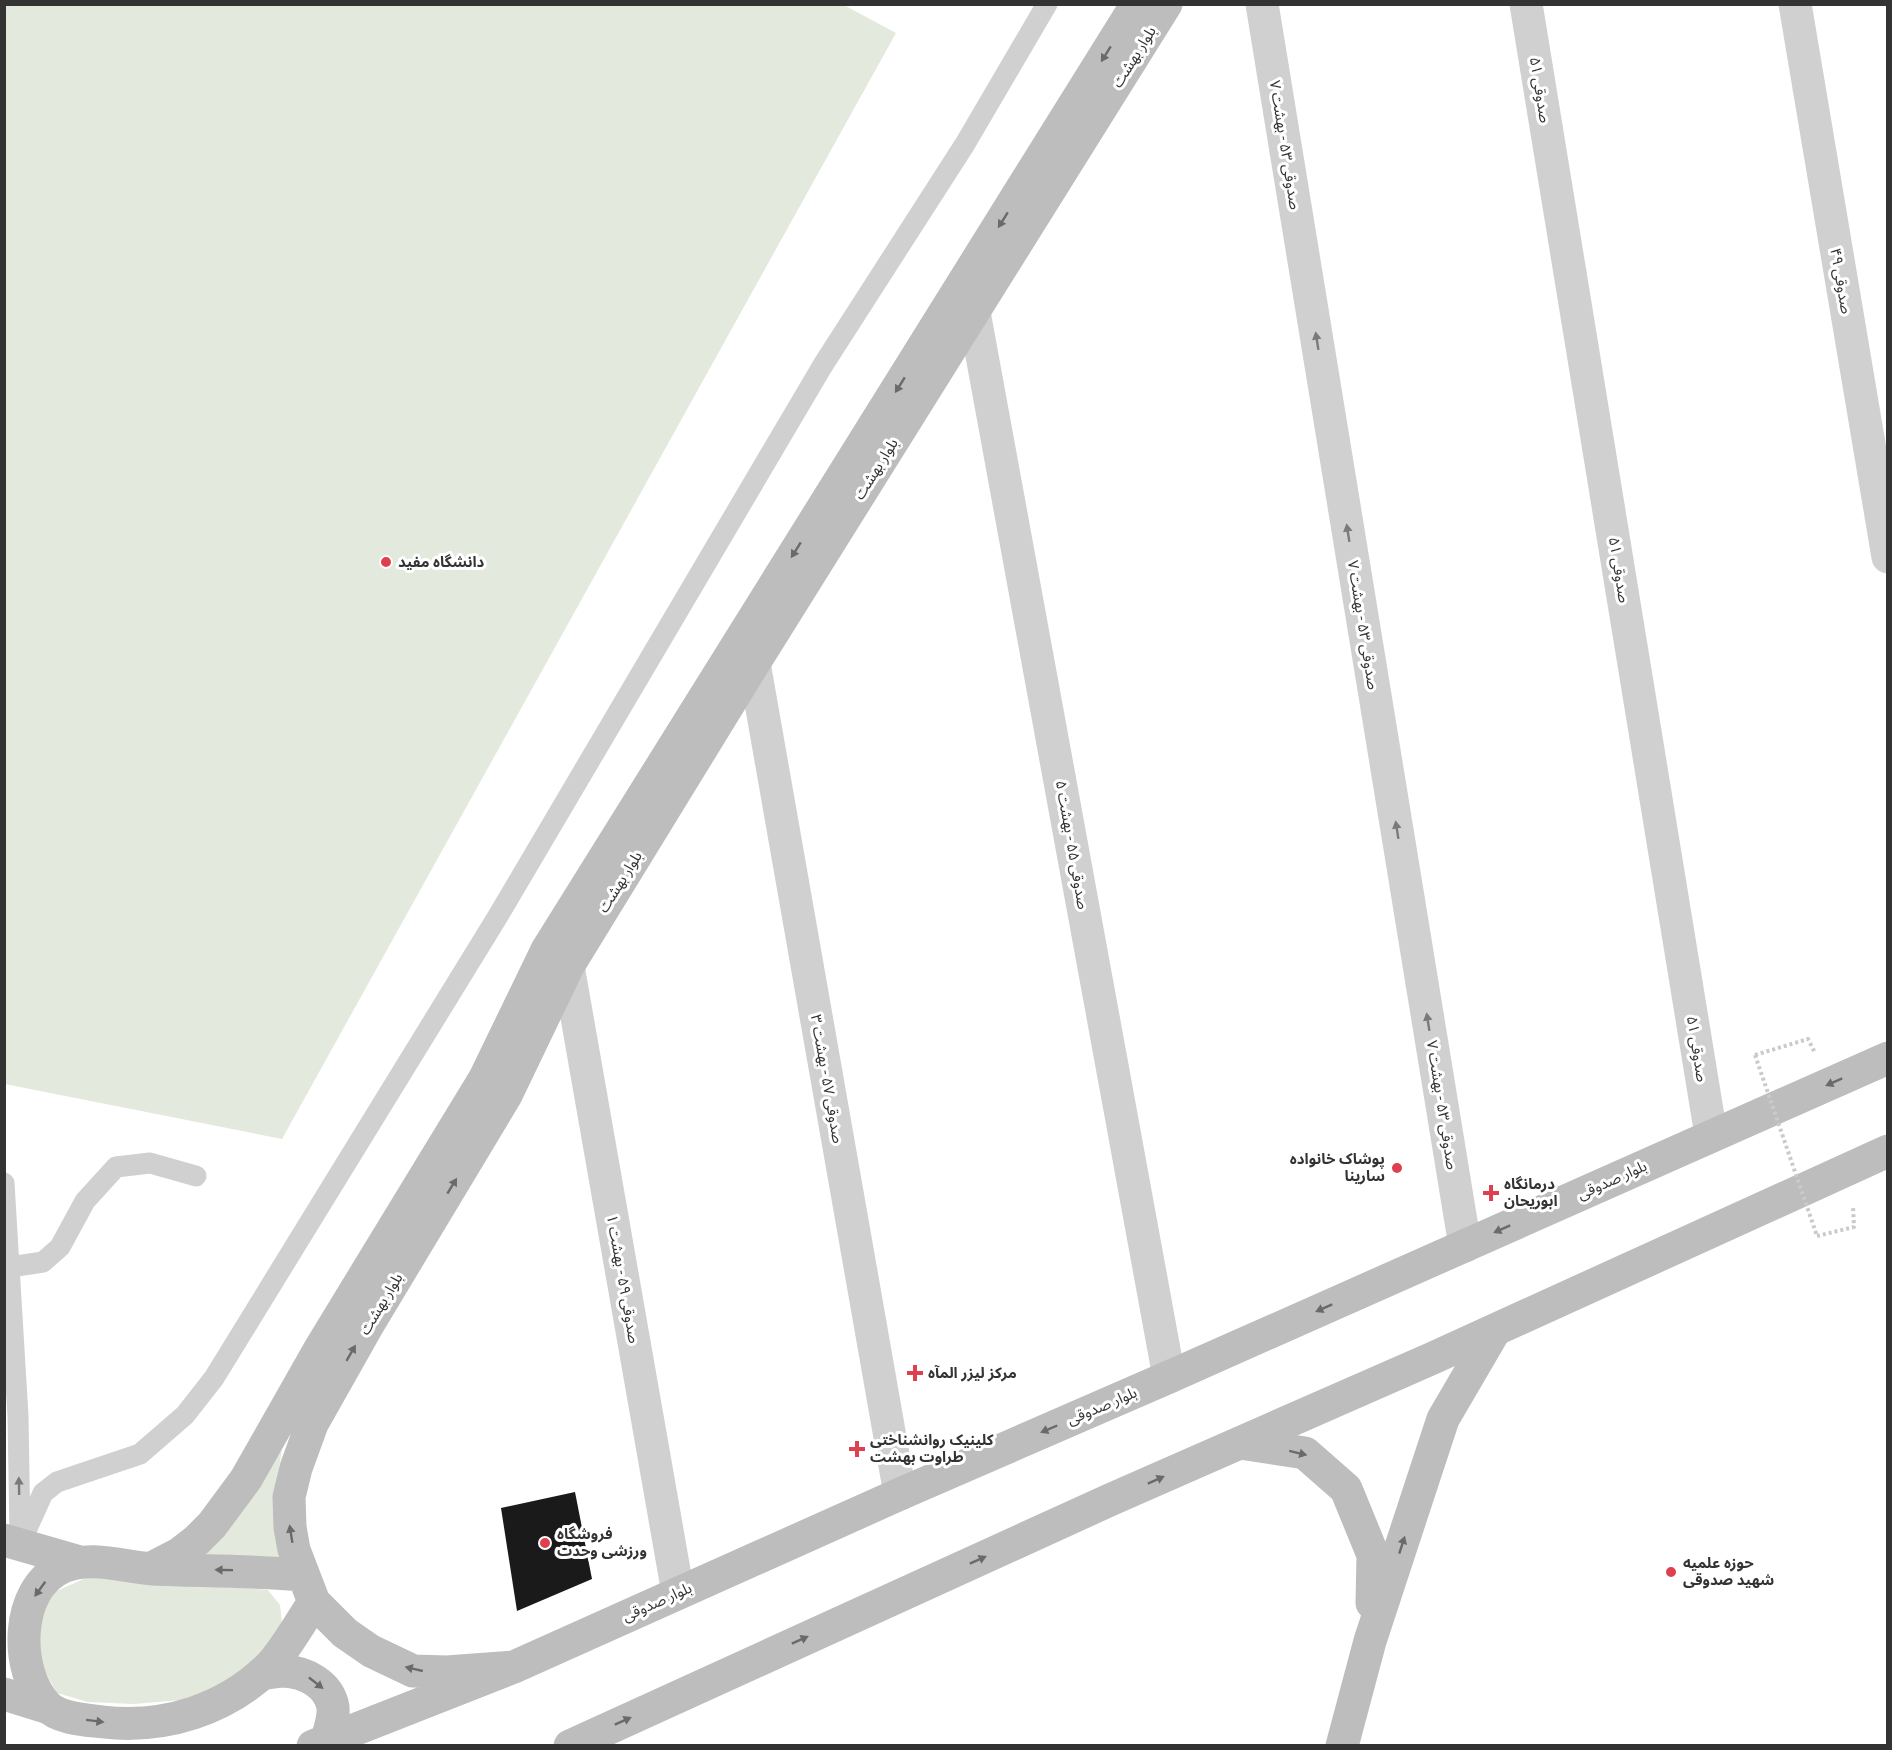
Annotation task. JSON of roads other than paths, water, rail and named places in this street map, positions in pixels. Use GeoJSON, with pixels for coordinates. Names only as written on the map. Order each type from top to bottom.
{"type":"FeatureCollection","features":[{"type":"Feature","properties":{"kind":"street","name":"بلوار بهشت"},"geometry":{"type":"LineString","coordinates":[[152,1569],[179,1554],[197,1540],[212,1525],[246,1479],[321,1347],[485,1078],[547,950],[1137,4]]}},
{"type":"Feature","properties":{"kind":"street","name":"بلوار بهشت"},"geometry":{"type":"LineString","coordinates":[[514,1667],[447,1672],[413,1671],[371,1651],[345,1633],[309,1589],[294,1550],[290,1527],[289,1497],[296,1468],[312,1424],[369,1323],[506,1095],[568,966],[754,663],[1166,4]]}},
{"type":"Feature","properties":{"kind":"street","name":"صدوقی ۵۳ - بهشت ۷"},"geometry":{"type":"LineString","coordinates":[[1262,4],[1465,1245]]}},
{"type":"Feature","properties":{"kind":"street","name":"صدوقی ۵۱"},"geometry":{"type":"LineString","coordinates":[[1526,4],[1711,1135]]}},
{"type":"Feature","properties":{"kind":"street","name":"صدوقی ۴۹"},"geometry":{"type":"LineString","coordinates":[[1795,4],[1887,557]]}},
{"type":"Feature","properties":{"kind":"street","name":"صدوقی ۵۵ - بهشت ۵"},"geometry":{"type":"LineString","coordinates":[[974,312],[1169,1377]]}},
{"type":"Feature","properties":{"kind":"street","name":"صدوقی ۵۷ - بهشت ۳"},"geometry":{"type":"LineString","coordinates":[[754,663],[900,1494]]}},
{"type":"Feature","properties":{"kind":"street","name":"صدوقی ۵۹ - بهشت ۱"},"geometry":{"type":"LineString","coordinates":[[568,966],[678,1593]]}},
{"type":"Feature","properties":{"kind":"street","name":"بلوار صدوقی"},"geometry":{"type":"LineString","coordinates":[[320,1742],[514,1667],[1887,1058]]}},
{"type":"Feature","properties":{"kind":"street"},"geometry":{"type":"LineString","coordinates":[[570,1746],[1887,1151]]}},
{"type":"Feature","properties":{"kind":"street"},"geometry":{"type":"LineString","coordinates":[[1342,1746],[1370,1641],[1443,1419],[1495,1330]]}},
{"type":"Feature","properties":{"kind":"street"},"geometry":{"type":"LineString","coordinates":[[1240,1443],[1305,1453],[1346,1489],[1373,1555],[1370,1641]]}},
{"type":"Feature","properties":{"kind":"street"},"geometry":{"type":"LineString","coordinates":[[4,1694],[73,1718],[108,1722],[149,1724],[197,1713],[224,1701],[248,1686],[271,1665],[309,1589],[256,1571],[152,1569],[80,1562],[12,1542]]}},
{"type":"Feature","properties":{"kind":"street"},"geometry":{"type":"LineString","coordinates":[[49,1708],[33,1687],[26,1662],[23,1640],[26,1617],[34,1596],[47,1579],[62,1568],[80,1562]]}},
{"type":"Feature","properties":{"kind":"street"},"geometry":{"type":"LineString","coordinates":[[261,1674],[284,1671],[302,1674],[315,1680],[326,1691],[333,1706],[332,1724],[320,1742]]}},
{"type":"Feature","properties":{"kind":"lane"},"geometry":{"type":"LineString","coordinates":[[12,1542],[43,1493],[57,1482],[140,1454],[185,1415],[214,1378],[498,916],[823,365],[965,144],[1047,4]]}},
{"type":"Feature","properties":{"kind":"lane"},"geometry":{"type":"LineString","coordinates":[[10,1267],[43,1262],[60,1248],[85,1201],[116,1167],[150,1163],[196,1176]]}},
{"type":"Feature","properties":{"kind":"lane"},"geometry":{"type":"LineString","coordinates":[[4,1183],[18,1416],[12,1542]]}},
{"type":"Feature","properties":{"kind":"place","name":"دانشگاه مفید"},"geometry":{"type":"Point","coordinates":[386,562]}},
{"type":"Feature","properties":{"kind":"place","name":"پوشاک خانواده سارینا"},"geometry":{"type":"Point","coordinates":[1397,1168]}},
{"type":"Feature","properties":{"kind":"place","name":"درمانگاه ابوریحان"},"geometry":{"type":"Point","coordinates":[1491,1193]}},
{"type":"Feature","properties":{"kind":"place","name":"مرکز لیزر المآه"},"geometry":{"type":"Point","coordinates":[915,1373]}},
{"type":"Feature","properties":{"kind":"place","name":"کلینیک روانشناختی طراوت بهشت"},"geometry":{"type":"Point","coordinates":[857,1449]}},
{"type":"Feature","properties":{"kind":"place","name":"فروشگاه ورزشی وحدت"},"geometry":{"type":"Point","coordinates":[545,1543]}},
{"type":"Feature","properties":{"kind":"place","name":"حوزه علمیه شهید صدوقی"},"geometry":{"type":"Point","coordinates":[1671,1572]}}]}
